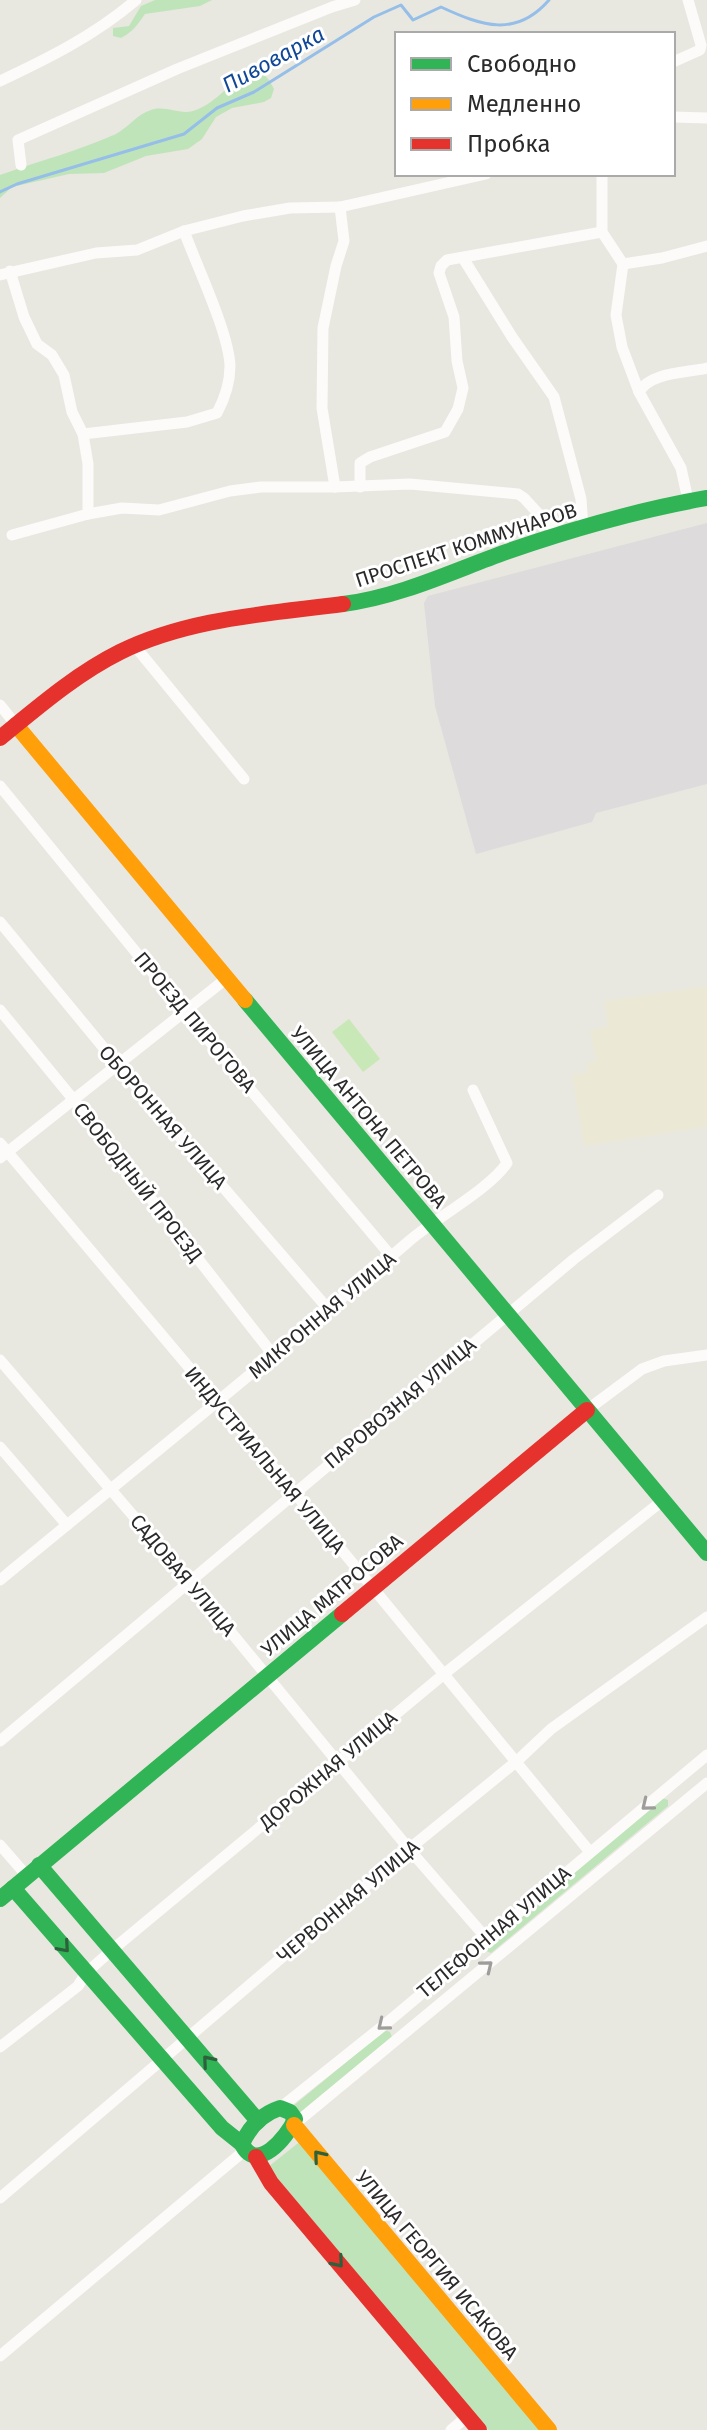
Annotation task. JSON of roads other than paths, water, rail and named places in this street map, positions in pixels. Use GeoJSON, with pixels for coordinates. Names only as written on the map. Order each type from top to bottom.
{"type":"FeatureCollection","features":[{"type":"Feature","properties":{"kind":"street"},"geometry":{"type":"LineString","coordinates":[[0,81],[61,53],[115,18],[136,0]]}},
{"type":"Feature","properties":{"kind":"street"},"geometry":{"type":"LineString","coordinates":[[21,165],[18,140],[177,69],[355,0]]}},
{"type":"Feature","properties":{"kind":"street"},"geometry":{"type":"LineString","coordinates":[[675,61],[700,50],[688,0]]}},
{"type":"Feature","properties":{"kind":"street"},"geometry":{"type":"LineString","coordinates":[[675,117],[707,118]]}},
{"type":"Feature","properties":{"kind":"street"},"geometry":{"type":"LineString","coordinates":[[88,514],[88,464],[83,434],[72,412],[64,375],[52,355],[37,344],[5,273],[96,253],[137,250],[184,231],[243,216],[290,208],[340,207],[477,176]]}},
{"type":"Feature","properties":{"kind":"street"},"geometry":{"type":"LineString","coordinates":[[602,176],[602,232],[623,264],[616,315],[622,347],[639,392],[681,468],[688,500]]}},
{"type":"Feature","properties":{"kind":"street"},"geometry":{"type":"LineString","coordinates":[[335,487],[322,408],[323,328],[344,241],[340,207]]}},
{"type":"Feature","properties":{"kind":"street"},"geometry":{"type":"LineString","coordinates":[[83,434],[187,422],[217,413],[226,396],[230,363],[217,317],[184,231]]}},
{"type":"Feature","properties":{"kind":"street"},"geometry":{"type":"LineString","coordinates":[[360,487],[359,469],[364,460],[445,432],[463,398],[454,317],[439,273],[441,266],[447,260],[602,232]]}},
{"type":"Feature","properties":{"kind":"street"},"geometry":{"type":"LineString","coordinates":[[623,264],[707,246]]}},
{"type":"Feature","properties":{"kind":"street"},"geometry":{"type":"LineString","coordinates":[[463,258],[554,397],[581,499],[583,528]]}},
{"type":"Feature","properties":{"kind":"street"},"geometry":{"type":"LineString","coordinates":[[639,392],[644,384],[653,379],[707,368]]}},
{"type":"Feature","properties":{"kind":"street"},"geometry":{"type":"LineString","coordinates":[[12,535],[88,514],[122,508],[159,510],[230,491],[261,487],[410,484],[518,494],[558,535]]}},
{"type":"Feature","properties":{"kind":"street","name":"ПРОСПЕКТ КОММУНАРОВ"},"geometry":{"type":"LineString","coordinates":[[0,738],[89,671],[134,645],[197,625],[375,599],[558,535],[707,496]]}},
{"type":"Feature","properties":{"kind":"street"},"geometry":{"type":"LineString","coordinates":[[134,645],[244,779]]}},
{"type":"Feature","properties":{"kind":"street","name":"УЛИЦА АНТОНА ПЕТРОВА"},"geometry":{"type":"LineString","coordinates":[[0,705],[707,1553]]}},
{"type":"Feature","properties":{"kind":"street","name":"ПРОЕЗД ПИРОГОВА"},"geometry":{"type":"LineString","coordinates":[[0,786],[184,1011],[391,1256]]}},
{"type":"Feature","properties":{"kind":"street","name":"ОБОРОННАЯ УЛИЦА"},"geometry":{"type":"LineString","coordinates":[[0,922],[117,1064],[329,1310]]}},
{"type":"Feature","properties":{"kind":"street"},"geometry":{"type":"LineString","coordinates":[[2,1151],[227,978]]}},
{"type":"Feature","properties":{"kind":"street","name":"СВОБОДНЫЙ ПРОЕЗД"},"geometry":{"type":"LineString","coordinates":[[0,1010],[274,1356]]}},
{"type":"Feature","properties":{"kind":"street","name":"МИКРОННАЯ УЛИЦА"},"geometry":{"type":"LineString","coordinates":[[0,1580],[274,1356],[431,1222],[499,1176],[507,1163],[473,1090]]}},
{"type":"Feature","properties":{"kind":"street","name":"ИНДУСТРИАЛЬНАЯ УЛИЦА"},"geometry":{"type":"LineString","coordinates":[[2,1151],[294,1492],[590,1852]]}},
{"type":"Feature","properties":{"kind":"street","name":"ПАРОВОЗНАЯ УЛИЦА"},"geometry":{"type":"LineString","coordinates":[[0,1741],[507,1315],[658,1195]]}},
{"type":"Feature","properties":{"kind":"street","name":"УЛИЦА МАТРОСОВА"},"geometry":{"type":"LineString","coordinates":[[6,1894],[587,1410],[642,1369],[664,1361],[707,1355]]}},
{"type":"Feature","properties":{"kind":"street","name":"САДОВАЯ УЛИЦА"},"geometry":{"type":"LineString","coordinates":[[0,1360],[487,1939]]}},
{"type":"Feature","properties":{"kind":"street"},"geometry":{"type":"LineString","coordinates":[[0,1447],[67,1525]]}},
{"type":"Feature","properties":{"kind":"street","name":"ДОРОЖНАЯ УЛИЦА"},"geometry":{"type":"LineString","coordinates":[[0,2047],[78,1986],[86,1973],[112,1950],[444,1674],[662,1501]]}},
{"type":"Feature","properties":{"kind":"street","name":"ЧЕРВОННАЯ УЛИЦА"},"geometry":{"type":"LineString","coordinates":[[0,2198],[551,1729],[707,1617]]}},
{"type":"Feature","properties":{"kind":"street","name":"ТЕЛЕФОННАЯ УЛИЦА"},"geometry":{"type":"LineString","coordinates":[[280,2108],[707,1755]]}},
{"type":"Feature","properties":{"kind":"street","name":"ТЕЛЕФОННАЯ УЛИЦА"},"geometry":{"type":"LineString","coordinates":[[294,2122],[707,1783]]}},
{"type":"Feature","properties":{"kind":"street"},"geometry":{"type":"LineString","coordinates":[[0,1845],[33,1871],[112,1950],[258,2121]]}},
{"type":"Feature","properties":{"kind":"street"},"geometry":{"type":"LineString","coordinates":[[6,1894],[86,1973],[222,2128],[247,2151],[479,2430]]}},
{"type":"Feature","properties":{"kind":"street"},"geometry":{"type":"LineString","coordinates":[[247,2151],[249,2130],[268,2113],[280,2108]]}},
{"type":"Feature","properties":{"kind":"street","name":"УЛИЦА ГЕОРГИЯ ИСАКОВА"},"geometry":{"type":"LineString","coordinates":[[280,2108],[290,2112],[294,2122],[540,2427]]}},
{"type":"Feature","properties":{"kind":"street"},"geometry":{"type":"LineString","coordinates":[[0,2356],[247,2151],[276,2146],[294,2122]]}},
{"type":"Feature","properties":{"kind":"street"},"geometry":{"type":"LineString","coordinates":[[451,2430],[468,2416]]}},
{"type":"Feature","properties":{"kind":"waterway","name":"Пивоварка"},"geometry":{"type":"LineString","coordinates":[[0,192],[17,184],[184,134],[217,108],[254,92],[374,17],[401,5],[413,20],[441,7],[471,19],[498,25],[524,20],[549,0]]}}]}
